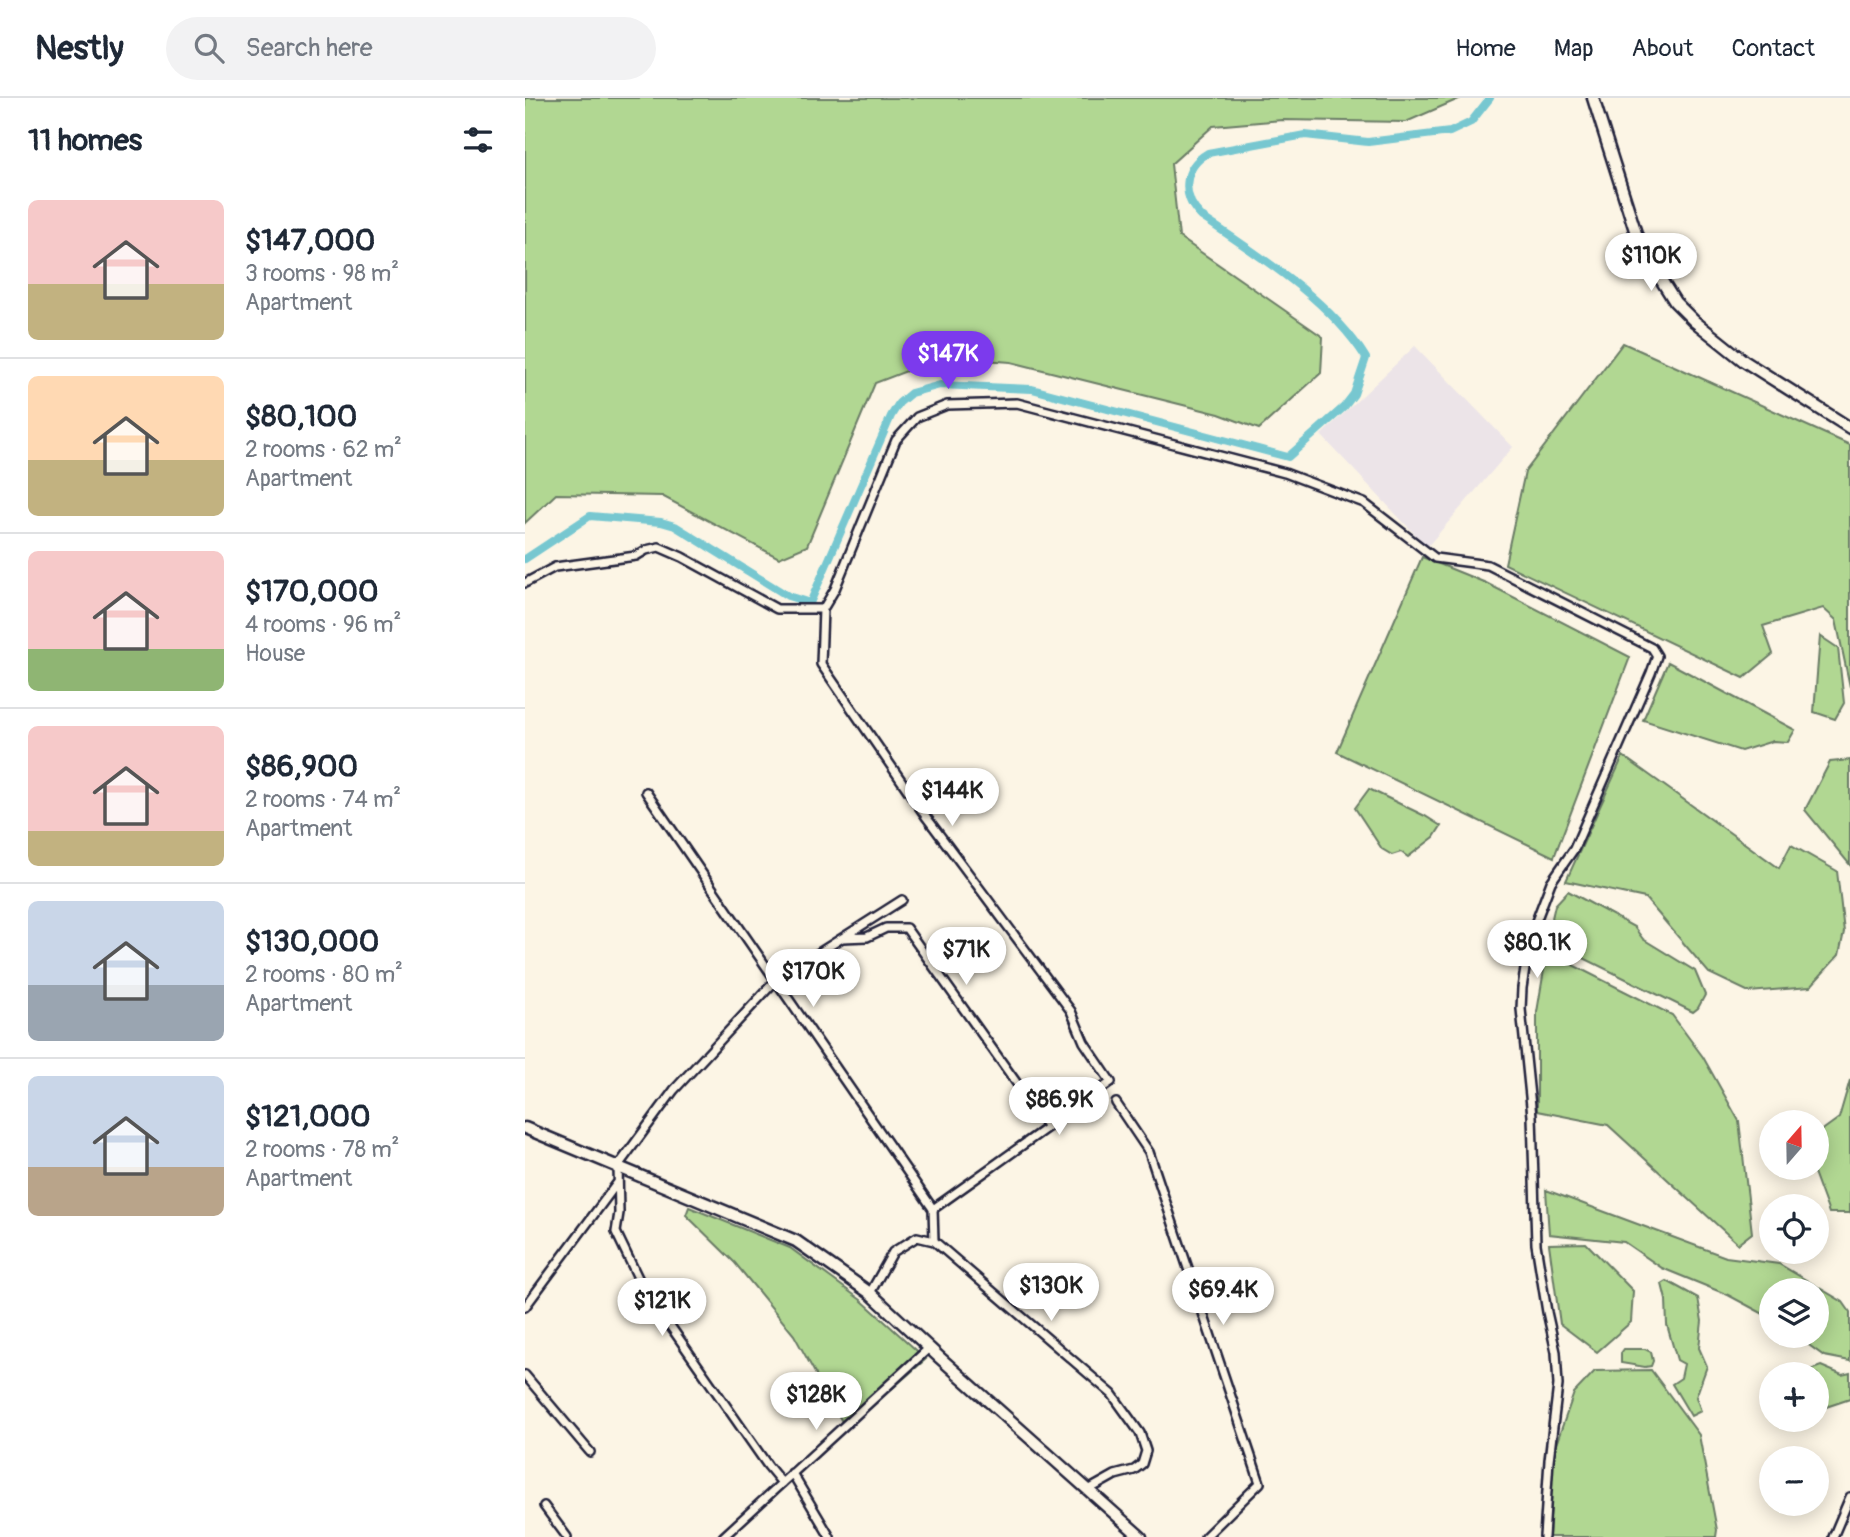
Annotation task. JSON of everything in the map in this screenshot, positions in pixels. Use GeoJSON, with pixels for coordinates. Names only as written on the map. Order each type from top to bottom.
{"type":"FeatureCollection","features":[{"type":"Feature","properties":{"kind":"main road"},"geometry":{"type":"LineString","coordinates":[[1593,98],[1640,246],[1675,302],[1744,361],[1850,428]]}},
{"type":"Feature","properties":{"kind":"main road"},"geometry":{"type":"LineString","coordinates":[[525,1128],[796,1241],[870,1293],[1141,1537]]}},
{"type":"Feature","properties":{"kind":"street"},"geometry":{"type":"LineString","coordinates":[[933,1209],[1111,1082],[1084,1042],[1071,1011],[927,818],[821,664],[823,609],[835,589],[896,440],[917,417],[947,405],[1017,403],[1285,473],[1364,503],[1435,558],[1488,565],[1652,648],[1657,656],[1651,673],[1574,849],[1546,893],[1530,937],[1522,988],[1522,1019],[1532,1116],[1536,1244],[1556,1352],[1559,1385],[1549,1460],[1544,1537]]}},
{"type":"Feature","properties":{"kind":"street"},"geometry":{"type":"LineString","coordinates":[[525,583],[555,567],[636,556],[659,547],[681,556],[777,609],[823,609]]}},
{"type":"Feature","properties":{"kind":"street"},"geometry":{"type":"LineString","coordinates":[[646,792],[933,1209],[934,1241]]}},
{"type":"Feature","properties":{"kind":"street"},"geometry":{"type":"LineString","coordinates":[[782,1483],[641,1284],[616,1232],[619,1213],[618,1166],[674,1090],[776,980],[902,900]]}},
{"type":"Feature","properties":{"kind":"street"},"geometry":{"type":"LineString","coordinates":[[843,938],[867,937],[886,928],[906,928],[1048,1127]]}},
{"type":"Feature","properties":{"kind":"street"},"geometry":{"type":"LineString","coordinates":[[1116,1103],[1149,1152],[1260,1483],[1205,1537]]}},
{"type":"Feature","properties":{"kind":"street"},"geometry":{"type":"LineString","coordinates":[[525,1307],[618,1182]]}},
{"type":"Feature","properties":{"kind":"street"},"geometry":{"type":"LineString","coordinates":[[870,1293],[893,1252],[917,1237],[934,1241],[1112,1394],[1140,1433],[1146,1451],[1142,1464],[1134,1470],[1115,1475],[1090,1489]]}},
{"type":"Feature","properties":{"kind":"street"},"geometry":{"type":"LineString","coordinates":[[723,1537],[929,1348]]}},
{"type":"Feature","properties":{"kind":"street"},"geometry":{"type":"LineString","coordinates":[[525,1375],[590,1452]]}},
{"type":"Feature","properties":{"kind":"street"},"geometry":{"type":"LineString","coordinates":[[792,1474],[830,1537]]}},
{"type":"Feature","properties":{"kind":"street"},"geometry":{"type":"LineString","coordinates":[[1833,1537],[1850,1497]]}},
{"type":"Feature","properties":{"kind":"street"},"geometry":{"type":"LineString","coordinates":[[544,1506],[567,1537]]}},
{"type":"Feature","properties":{"kind":"shaded area"},"geometry":{"type":"Polygon","coordinates":[[[1415,346],[1513,447],[1427,547],[1321,435],[1415,346]]]}},
{"type":"Feature","properties":{"kind":"green space"},"geometry":{"type":"Polygon","coordinates":[[[525,98],[1461,98],[1406,122],[1282,120],[1213,126],[1171,164],[1179,237],[1323,337],[1321,373],[1259,429],[1219,414],[1011,362],[943,357],[875,383],[807,546],[779,558],[662,496],[556,494],[525,523],[525,98]]]}},
{"type":"Feature","properties":{"kind":"green space"},"geometry":{"type":"Polygon","coordinates":[[[1623,343],[1850,445],[1850,687],[1836,620],[1823,608],[1763,626],[1773,654],[1744,678],[1505,564],[1525,472],[1623,343]]]}},
{"type":"Feature","properties":{"kind":"green space"},"geometry":{"type":"Polygon","coordinates":[[[1422,557],[1486,583],[1630,657],[1554,857],[1337,752],[1422,557]]]}},
{"type":"Feature","properties":{"kind":"green space"},"geometry":{"type":"Polygon","coordinates":[[[1820,636],[1838,648],[1844,703],[1835,719],[1814,712],[1820,636]]]}},
{"type":"Feature","properties":{"kind":"green space"},"geometry":{"type":"Polygon","coordinates":[[[1668,662],[1795,730],[1788,742],[1773,741],[1741,751],[1643,720],[1668,662]]]}},
{"type":"Feature","properties":{"kind":"green space"},"geometry":{"type":"Polygon","coordinates":[[[1623,756],[1779,868],[1791,845],[1837,871],[1844,932],[1839,955],[1810,987],[1749,992],[1709,973],[1645,898],[1566,881],[1623,756]]]}},
{"type":"Feature","properties":{"kind":"green space"},"geometry":{"type":"Polygon","coordinates":[[[1850,760],[1850,865],[1805,810],[1830,762],[1850,760]]]}},
{"type":"Feature","properties":{"kind":"green space"},"geometry":{"type":"Polygon","coordinates":[[[1369,789],[1441,826],[1434,837],[1408,857],[1401,852],[1392,855],[1382,849],[1355,808],[1369,789]]]}},
{"type":"Feature","properties":{"kind":"green space"},"geometry":{"type":"Polygon","coordinates":[[[1568,891],[1634,927],[1643,939],[1695,971],[1705,995],[1698,1008],[1693,1012],[1547,940],[1555,905],[1568,891]]]}},
{"type":"Feature","properties":{"kind":"green space"},"geometry":{"type":"Polygon","coordinates":[[[1547,952],[1672,1015],[1703,1057],[1739,1121],[1752,1233],[1738,1244],[1608,1125],[1537,1111],[1537,1012],[1547,952]]]}},
{"type":"Feature","properties":{"kind":"green space"},"geometry":{"type":"Polygon","coordinates":[[[1850,1080],[1850,1213],[1829,1213],[1829,1194],[1822,1194],[1817,1180],[1829,1180],[1829,1125],[1839,1118],[1850,1080]]]}},
{"type":"Feature","properties":{"kind":"green space"},"geometry":{"type":"Polygon","coordinates":[[[1546,1190],[1726,1257],[1759,1261],[1759,1264],[1779,1264],[1803,1278],[1759,1278],[1759,1312],[1728,1295],[1662,1268],[1624,1242],[1549,1234],[1546,1190]]]}},
{"type":"Feature","properties":{"kind":"green space"},"geometry":{"type":"Polygon","coordinates":[[[689,1207],[790,1248],[861,1300],[926,1359],[846,1429],[794,1335],[735,1263],[686,1215],[689,1207]]]}},
{"type":"Feature","properties":{"kind":"green space"},"geometry":{"type":"Polygon","coordinates":[[[1586,1243],[1633,1291],[1631,1322],[1597,1352],[1560,1324],[1549,1244],[1586,1243]]]}},
{"type":"Feature","properties":{"kind":"green space"},"geometry":{"type":"Polygon","coordinates":[[[1667,1281],[1698,1298],[1702,1321],[1699,1348],[1707,1366],[1696,1397],[1701,1411],[1691,1416],[1672,1384],[1681,1378],[1684,1364],[1677,1360],[1667,1325],[1662,1284],[1667,1281]]]}},
{"type":"Feature","properties":{"kind":"green space"},"geometry":{"type":"Polygon","coordinates":[[[1829,1294],[1843,1302],[1850,1312],[1850,1361],[1824,1356],[1813,1348],[1829,1348],[1829,1294]]]}},
{"type":"Feature","properties":{"kind":"green space"},"geometry":{"type":"Polygon","coordinates":[[[1624,1349],[1645,1349],[1651,1352],[1651,1366],[1621,1363],[1624,1349]]]}},
{"type":"Feature","properties":{"kind":"green space"},"geometry":{"type":"Polygon","coordinates":[[[1829,1369],[1842,1375],[1850,1373],[1850,1399],[1829,1406],[1829,1369]]]}},
{"type":"Feature","properties":{"kind":"green space"},"geometry":{"type":"Polygon","coordinates":[[[1651,1370],[1699,1435],[1717,1530],[1716,1537],[1549,1537],[1553,1453],[1574,1393],[1595,1371],[1651,1370]]]}},
{"type":"Feature","properties":{"kind":"waterway"},"geometry":{"type":"LineString","coordinates":[[525,559],[590,516],[661,522],[675,526],[788,596],[810,603],[891,416],[899,403],[911,393],[940,385],[1032,389],[1288,457],[1344,407],[1354,394],[1366,358],[1351,337],[1313,298],[1269,263],[1202,217],[1190,201],[1188,192],[1187,183],[1193,167],[1208,153],[1305,135],[1368,142],[1450,132],[1471,122],[1490,98]]}}]}
